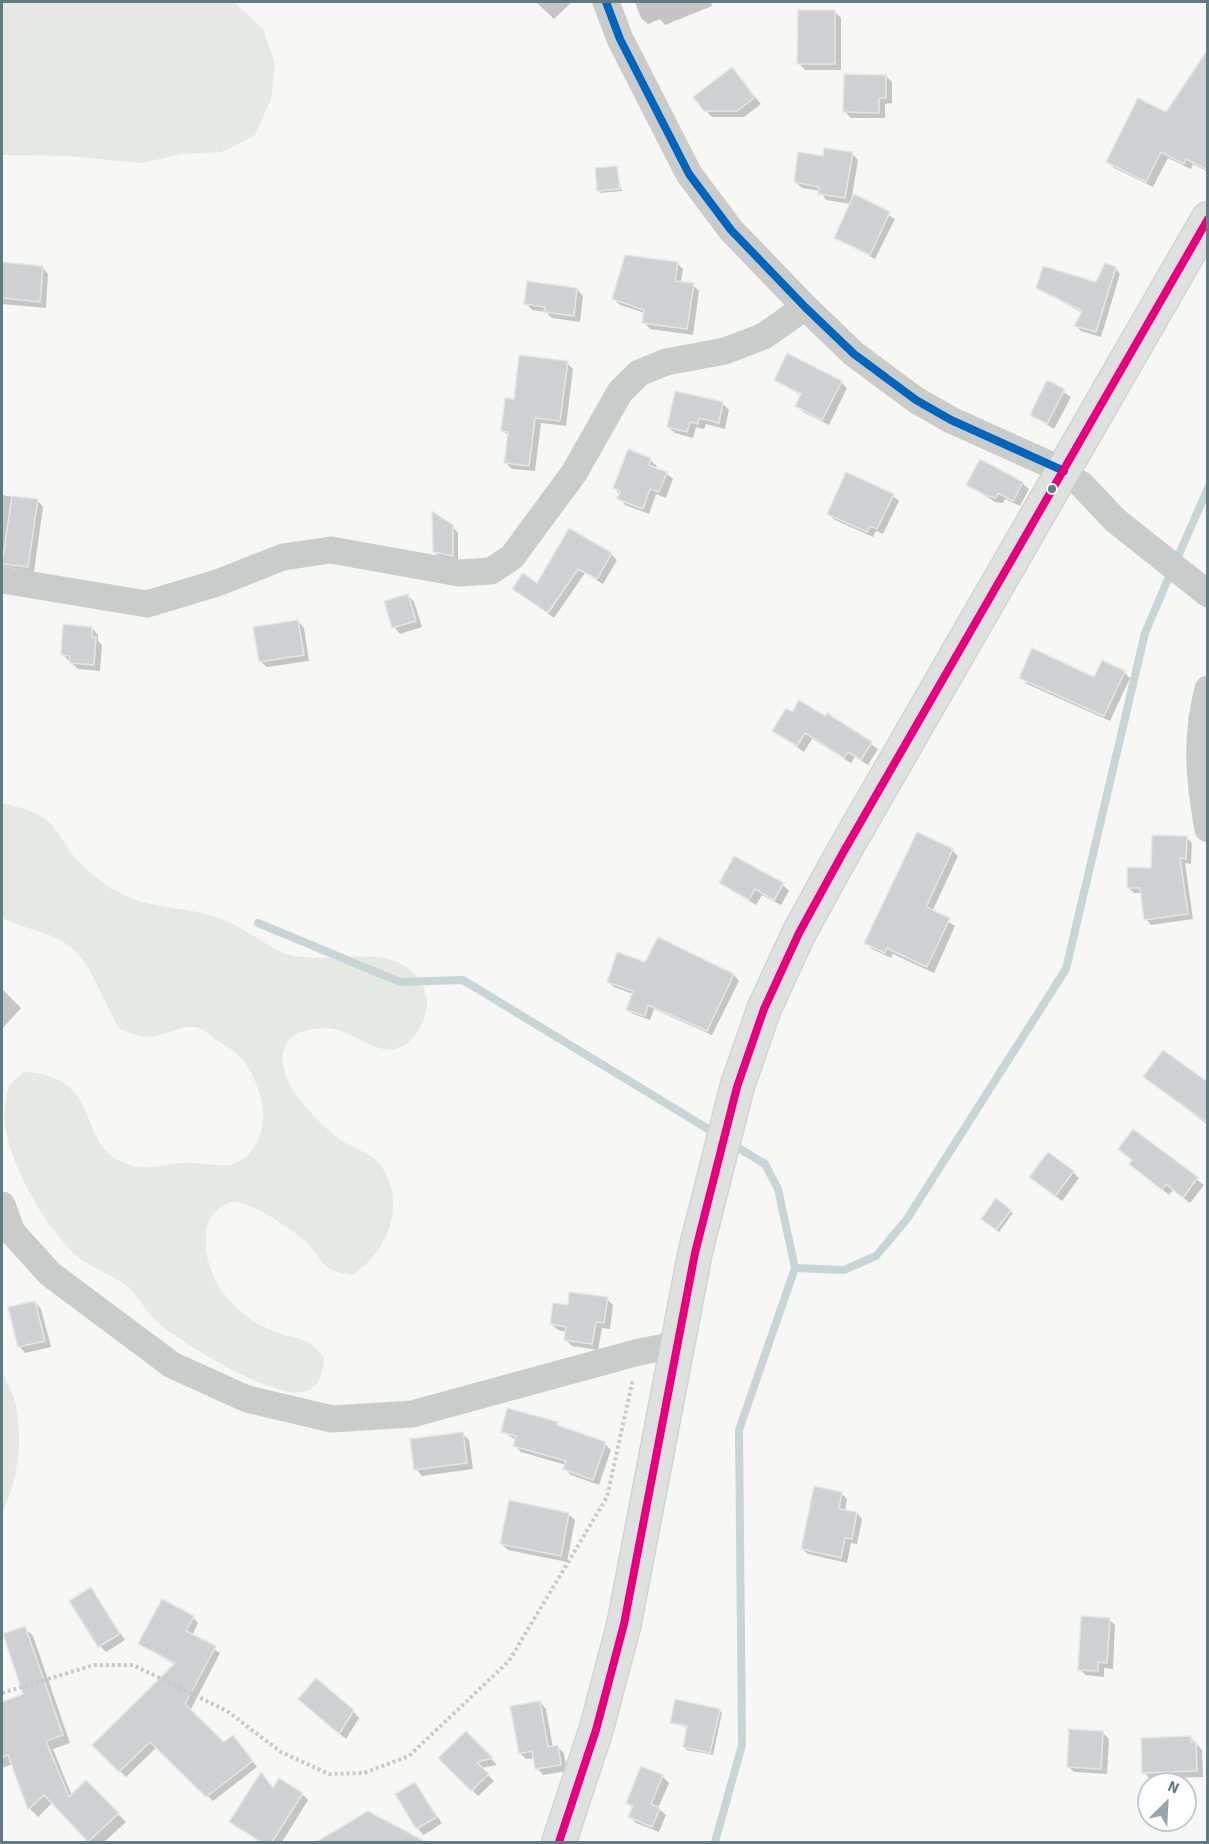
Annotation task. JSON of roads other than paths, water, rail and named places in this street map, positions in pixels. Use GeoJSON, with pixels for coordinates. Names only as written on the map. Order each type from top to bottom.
{"type":"FeatureCollection","features":[{"type":"Feature","properties":{"kind":"main road"},"geometry":{"type":"LineString","coordinates":[[1072,478],[1208,219]]}},
{"type":"Feature","properties":{"kind":"main road"},"geometry":{"type":"LineString","coordinates":[[559,1842],[596,1730],[624,1624],[676,1345],[742,1110],[764,1009],[799,933],[1072,478],[1208,264]]}},
{"type":"Feature","properties":{"kind":"main road"},"geometry":{"type":"LineString","coordinates":[[583,1842],[618,1734],[646,1628],[714,1267],[729,1157]]}},
{"type":"Feature","properties":{"kind":"street"},"geometry":{"type":"LineString","coordinates":[[606,2],[620,39],[689,174],[732,230],[805,307],[854,354],[916,400],[951,420],[1072,478],[1115,520],[1199,586]]}},
{"type":"Feature","properties":{"kind":"street"},"geometry":{"type":"LineString","coordinates":[[2,580],[147,604],[217,583],[283,557],[331,550],[459,573],[491,571],[512,556],[561,492],[620,392],[639,373],[666,362],[725,351],[764,336],[805,307]]}},
{"type":"Feature","properties":{"kind":"street"},"geometry":{"type":"LineString","coordinates":[[1208,689],[1200,718],[1198,770],[1208,829]]}},
{"type":"Feature","properties":{"kind":"street"},"geometry":{"type":"LineString","coordinates":[[2,1205],[12,1232],[50,1274],[172,1365],[247,1398],[332,1419],[412,1414],[639,1352],[676,1345]]}},
{"type":"Feature","properties":{"kind":"waterway"},"geometry":{"type":"LineString","coordinates":[[1176,561],[1208,488]]}},
{"type":"Feature","properties":{"kind":"waterway"},"geometry":{"type":"LineString","coordinates":[[795,1268],[844,1270],[876,1256],[907,1219],[1066,969],[1145,633],[1171,572]]}},
{"type":"Feature","properties":{"kind":"waterway"},"geometry":{"type":"LineString","coordinates":[[258,923],[400,982],[463,980],[718,1135]]}},
{"type":"Feature","properties":{"kind":"waterway"},"geometry":{"type":"LineString","coordinates":[[715,1842],[742,1745],[739,1430],[795,1268],[778,1189],[765,1164],[730,1143]]}}]}
